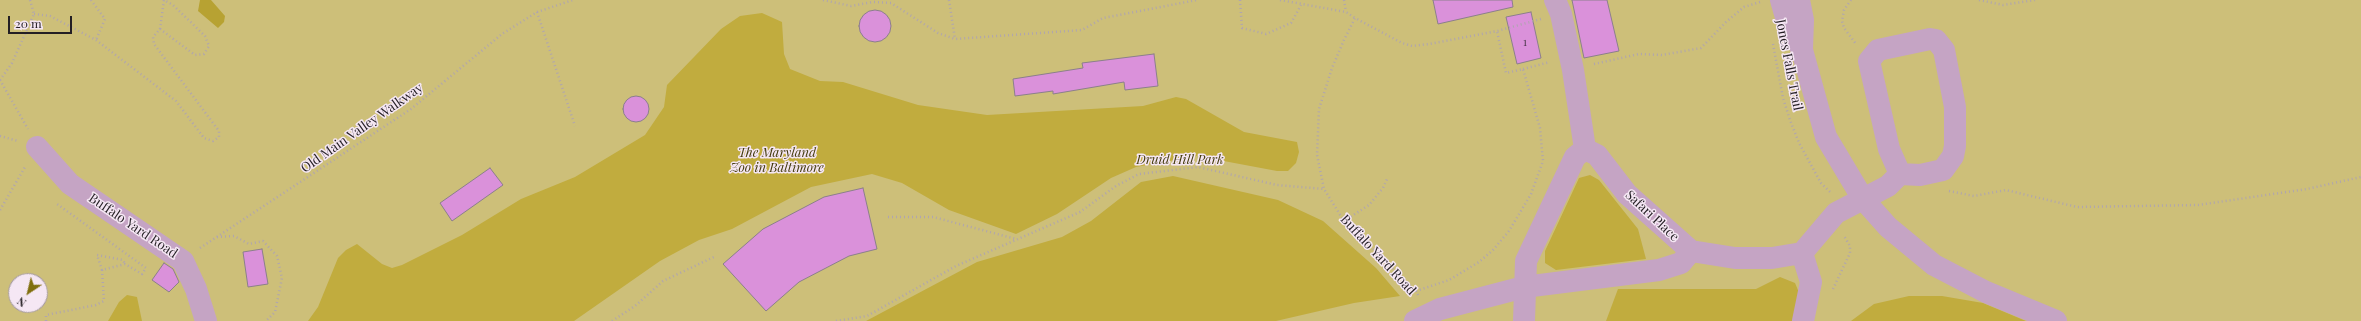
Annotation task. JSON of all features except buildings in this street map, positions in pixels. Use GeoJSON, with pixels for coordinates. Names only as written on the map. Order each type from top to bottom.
{"type":"FeatureCollection","features":[{"type":"Feature","properties":{"kind":"street"},"geometry":{"type":"LineString","coordinates":[[1781,0],[1786,21],[1802,50],[1826,137],[1863,199],[1888,227],[1934,265],[1986,292],[2056,321]]}},
{"type":"Feature","properties":{"kind":"street"},"geometry":{"type":"LineString","coordinates":[[1799,0],[1803,20],[1802,50]]}},
{"type":"Feature","properties":{"kind":"street"},"geometry":{"type":"LineString","coordinates":[[1524,321],[1526,261],[1575,157],[1585,148],[1572,64],[1558,7]]}},
{"type":"Feature","properties":{"kind":"street"},"geometry":{"type":"LineString","coordinates":[[1803,321],[1811,282],[1802,253],[1836,213],[1888,186],[1900,174],[1920,175],[1936,172],[1948,165],[1953,156],[1955,146],[1955,107],[1944,50],[1936,40],[1930,39],[1878,50],[1871,58],[1869,68],[1889,149],[1900,174]]}},
{"type":"Feature","properties":{"kind":"street","name":"Buffalo Yard Road"},"geometry":{"type":"LineString","coordinates":[[37,147],[70,184],[183,261],[196,289],[206,321]]}},
{"type":"Feature","properties":{"kind":"street","name":"Safari Place"},"geometry":{"type":"LineString","coordinates":[[1585,148],[1597,155],[1627,194],[1691,251],[1735,258],[1772,258],[1802,253]]}},
{"type":"Feature","properties":{"kind":"street"},"geometry":{"type":"LineString","coordinates":[[1419,319],[1440,309],[1524,287],[1658,270],[1680,264],[1691,251]]}},
{"type":"Feature","properties":{"kind":"path"},"geometry":{"type":"LineString","coordinates":[[20,111],[0,80],[12,63],[34,14],[30,0]]}},
{"type":"Feature","properties":{"kind":"path"},"geometry":{"type":"LineString","coordinates":[[91,0],[105,19],[96,40]]}},
{"type":"Feature","properties":{"kind":"path"},"geometry":{"type":"LineString","coordinates":[[34,14],[50,16],[96,40],[176,101],[204,138],[212,141],[219,137],[219,131],[154,44],[153,37],[160,29],[164,0],[173,5],[205,36],[209,46],[207,51],[204,54],[195,55],[160,29]]}},
{"type":"Feature","properties":{"kind":"path","name":"Old Main Valley Walkway"},"geometry":{"type":"LineString","coordinates":[[183,261],[215,237],[411,109],[502,34],[537,12],[573,0]]}},
{"type":"Feature","properties":{"kind":"path"},"geometry":{"type":"LineString","coordinates":[[823,0],[851,6],[873,2],[891,2],[938,34],[956,38],[1082,30],[1103,18],[1196,0]]}},
{"type":"Feature","properties":{"kind":"path"},"geometry":{"type":"LineString","coordinates":[[949,0],[956,38]]}},
{"type":"Feature","properties":{"kind":"path"},"geometry":{"type":"LineString","coordinates":[[1240,0],[1242,28],[1266,34],[1291,23],[1301,5]]}},
{"type":"Feature","properties":{"kind":"path"},"geometry":{"type":"LineString","coordinates":[[1280,0],[1346,12],[1402,43],[1412,46],[1497,31],[1558,7]]}},
{"type":"Feature","properties":{"kind":"path"},"geometry":{"type":"LineString","coordinates":[[1344,0],[1346,12]]}},
{"type":"Feature","properties":{"kind":"path"},"geometry":{"type":"LineString","coordinates":[[1497,31],[1506,73],[1523,69],[1572,64],[1639,54],[1662,55],[1701,48],[1726,22],[1744,7],[1766,0]]}},
{"type":"Feature","properties":{"kind":"path"},"geometry":{"type":"LineString","coordinates":[[1851,0],[1844,10],[1842,21],[1844,28],[1853,42],[1871,58]]}},
{"type":"Feature","properties":{"kind":"path"},"geometry":{"type":"LineString","coordinates":[[1979,0],[2003,5],[2035,0]]}},
{"type":"Feature","properties":{"kind":"path"},"geometry":{"type":"LineString","coordinates":[[537,12],[575,126]]}},
{"type":"Feature","properties":{"kind":"path","name":"Buffalo Yard Road"},"geometry":{"type":"LineString","coordinates":[[1355,18],[1332,68],[1319,109],[1316,154],[1324,189],[1344,222],[1416,291],[1419,319]]}},
{"type":"Feature","properties":{"kind":"path","name":"Jones Falls Trail"},"geometry":{"type":"LineString","coordinates":[[1772,38],[1783,98],[1790,120],[1799,143],[1820,182],[1832,192]]}},
{"type":"Feature","properties":{"kind":"path"},"geometry":{"type":"LineString","coordinates":[[1416,291],[1449,280],[1479,262],[1509,231],[1531,194],[1543,161],[1540,128],[1523,69]]}},
{"type":"Feature","properties":{"kind":"path"},"geometry":{"type":"LineString","coordinates":[[0,210],[37,147]]}},
{"type":"Feature","properties":{"kind":"path"},"geometry":{"type":"LineString","coordinates":[[836,321],[867,316],[956,266],[1080,212],[1116,186],[1139,174],[1198,167],[1277,186],[1324,189]]}},
{"type":"Feature","properties":{"kind":"path"},"geometry":{"type":"LineString","coordinates":[[1344,222],[1369,205],[1383,188],[1388,177]]}},
{"type":"Feature","properties":{"kind":"path"},"geometry":{"type":"LineString","coordinates":[[2006,190],[2076,207],[2198,205],[2307,189],[2361,177]]}},
{"type":"Feature","properties":{"kind":"path"},"geometry":{"type":"LineString","coordinates":[[46,321],[46,315],[96,305],[104,301],[102,270],[97,255],[123,260],[126,264],[142,274],[146,268],[57,204]]}},
{"type":"Feature","properties":{"kind":"path"},"geometry":{"type":"LineString","coordinates":[[888,217],[933,217],[1016,240]]}},
{"type":"Feature","properties":{"kind":"path"},"geometry":{"type":"LineString","coordinates":[[1831,293],[1850,253],[1850,246],[1841,230]]}},
{"type":"Feature","properties":{"kind":"path"},"geometry":{"type":"LineString","coordinates":[[215,237],[234,236],[249,244],[263,241],[277,256],[282,278],[275,312],[266,321]]}},
{"type":"Feature","properties":{"kind":"path"},"geometry":{"type":"LineString","coordinates":[[612,321],[635,306],[663,281],[716,256]]}},
{"type":"Feature","properties":{"kind":"path"},"geometry":{"type":"LineString","coordinates":[[102,270],[126,264]]}},
{"type":"Feature","properties":{"kind":"green space","name":"Druid Hill Park"},"geometry":{"type":"Polygon","coordinates":[[[0,0],[2361,0],[2361,321],[0,321],[0,0]]]}},
{"type":"Feature","properties":{"kind":"green space","name":"The Maryland Zoo in Baltimore"},"geometry":{"type":"Polygon","coordinates":[[[762,13],[782,22],[784,54],[790,69],[820,81],[843,82],[918,105],[987,115],[1143,106],[1176,97],[1186,99],[1244,132],[1297,142],[1299,152],[1296,163],[1288,171],[1277,171],[1197,156],[1136,167],[1111,178],[1057,214],[1016,234],[949,210],[902,183],[872,174],[811,187],[732,229],[699,240],[660,261],[574,321],[308,321],[318,307],[338,258],[346,250],[357,244],[382,264],[392,268],[402,265],[462,235],[521,199],[575,177],[645,135],[664,107],[667,85],[721,29],[740,16],[762,13]]]}},
{"type":"Feature","properties":{"kind":"green space"},"geometry":{"type":"Polygon","coordinates":[[[1590,175],[1599,180],[1638,229],[1646,259],[1556,270],[1545,263],[1545,251],[1579,178],[1590,175]]]}},
{"type":"Feature","properties":{"kind":"green space"},"geometry":{"type":"Polygon","coordinates":[[[1173,176],[1278,200],[1323,221],[1376,268],[1400,296],[1354,303],[1276,321],[866,321],[977,262],[1062,237],[1091,221],[1141,182],[1173,176]]]}},
{"type":"Feature","properties":{"kind":"green space"},"geometry":{"type":"Polygon","coordinates":[[[1780,277],[1795,283],[1800,295],[1797,321],[1606,321],[1618,289],[1756,289],[1780,277]]]}},
{"type":"Feature","properties":{"kind":"green space"},"geometry":{"type":"Polygon","coordinates":[[[127,295],[137,297],[142,321],[108,321],[119,302],[127,295]]]}},
{"type":"Feature","properties":{"kind":"green space"},"geometry":{"type":"Polygon","coordinates":[[[1909,296],[1942,296],[1983,303],[2026,321],[1851,321],[1874,304],[1909,296]]]}},
{"type":"Feature","properties":{"kind":"shaded area"},"geometry":{"type":"Polygon","coordinates":[[[200,0],[211,0],[225,16],[224,22],[218,28],[198,11],[200,0]]]}}]}
